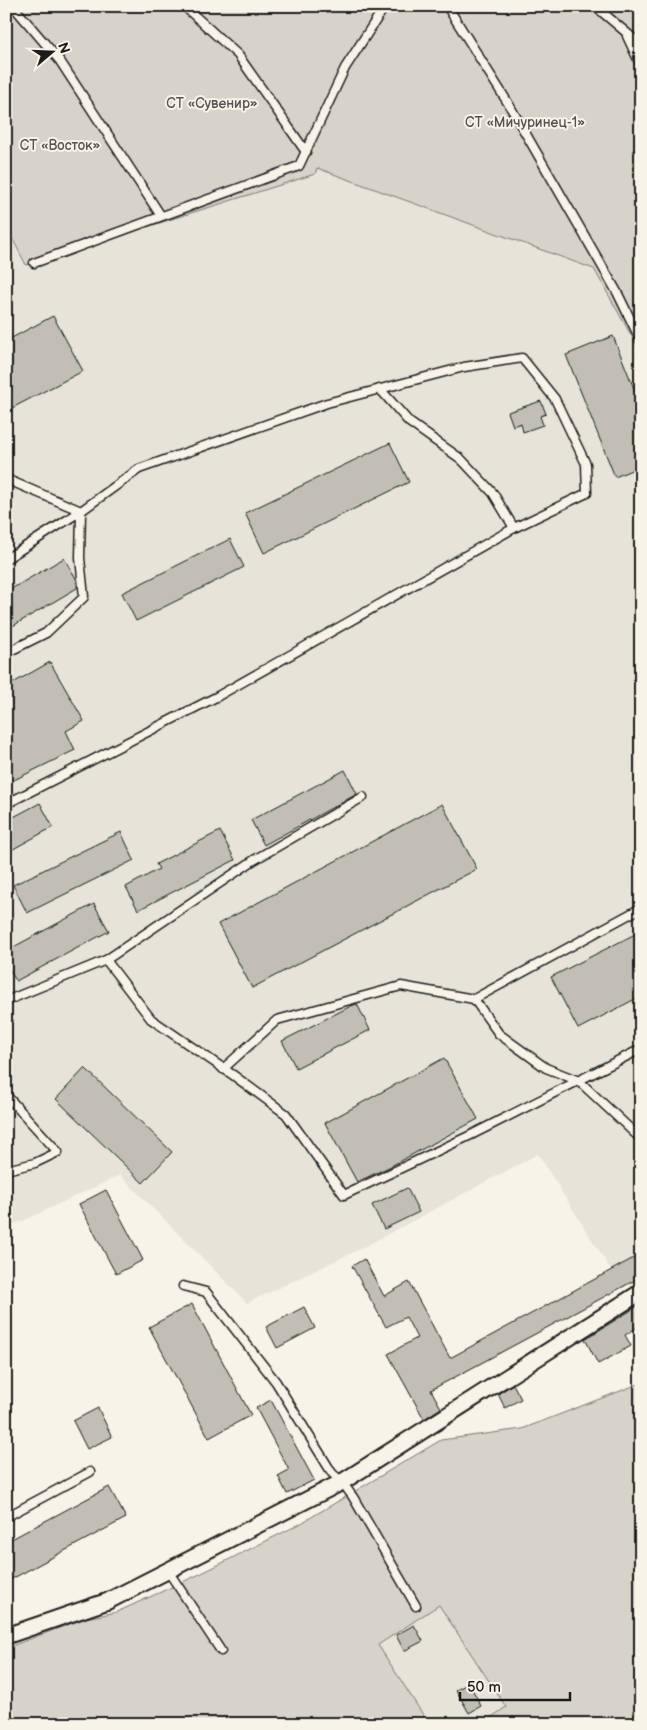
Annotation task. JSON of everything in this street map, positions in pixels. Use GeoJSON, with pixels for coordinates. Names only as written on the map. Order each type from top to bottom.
{"type":"FeatureCollection","features":[{"type":"Feature","properties":{"kind":"street"},"geometry":{"type":"LineString","coordinates":[[6,1636],[108,1601],[342,1482],[641,1292]]}},
{"type":"Feature","properties":{"kind":"lane"},"geometry":{"type":"LineString","coordinates":[[13,6],[60,60],[161,216]]}},
{"type":"Feature","properties":{"kind":"lane"},"geometry":{"type":"LineString","coordinates":[[184,6],[238,56],[306,152]]}},
{"type":"Feature","properties":{"kind":"lane"},"geometry":{"type":"LineString","coordinates":[[34,263],[299,166],[344,68],[385,6]]}},
{"type":"Feature","properties":{"kind":"lane"},"geometry":{"type":"LineString","coordinates":[[447,6],[508,103],[568,206],[617,292],[641,341]]}},
{"type":"Feature","properties":{"kind":"lane"},"geometry":{"type":"LineString","coordinates":[[595,6],[641,45]]}},
{"type":"Feature","properties":{"kind":"lane"},"geometry":{"type":"LineString","coordinates":[[625,32],[641,66]]}},
{"type":"Feature","properties":{"kind":"lane"},"geometry":{"type":"LineString","coordinates":[[6,559],[81,511],[139,470],[327,403],[464,367],[522,358],[555,399],[586,464],[587,493],[514,528],[218,696],[6,804]]}},
{"type":"Feature","properties":{"kind":"lane"},"geometry":{"type":"LineString","coordinates":[[380,389],[409,422],[461,459],[493,493],[514,528]]}},
{"type":"Feature","properties":{"kind":"lane"},"geometry":{"type":"LineString","coordinates":[[6,479],[81,511]]}},
{"type":"Feature","properties":{"kind":"lane"},"geometry":{"type":"LineString","coordinates":[[6,652],[46,633],[84,597],[80,558],[81,511]]}},
{"type":"Feature","properties":{"kind":"lane"},"geometry":{"type":"LineString","coordinates":[[6,1001],[106,960],[254,860],[362,797]]}},
{"type":"Feature","properties":{"kind":"lane"},"geometry":{"type":"LineString","coordinates":[[223,1068],[277,1020],[401,986],[474,999],[641,908]]}},
{"type":"Feature","properties":{"kind":"lane"},"geometry":{"type":"LineString","coordinates":[[106,960],[151,1019],[286,1114],[344,1195],[471,1136],[641,1050]]}},
{"type":"Feature","properties":{"kind":"lane"},"geometry":{"type":"LineString","coordinates":[[474,999],[498,1034],[546,1068],[579,1081],[641,1139]]}},
{"type":"Feature","properties":{"kind":"lane"},"geometry":{"type":"LineString","coordinates":[[6,1095],[58,1152],[35,1163],[6,1170]]}},
{"type":"Feature","properties":{"kind":"lane"},"geometry":{"type":"LineString","coordinates":[[183,1286],[206,1292],[276,1382],[332,1473],[342,1482],[353,1497],[416,1606]]}},
{"type":"Feature","properties":{"kind":"lane"},"geometry":{"type":"LineString","coordinates":[[6,1517],[90,1472]]}},
{"type":"Feature","properties":{"kind":"lane"},"geometry":{"type":"LineString","coordinates":[[168,1571],[221,1651]]}},
{"type":"Feature","properties":{"kind":"shaded area"},"geometry":{"type":"Polygon","coordinates":[[[317,168],[594,269],[641,353],[641,1254],[611,1270],[538,1154],[364,1247],[247,1303],[120,1175],[23,1221],[6,1227],[6,226],[25,265],[314,174],[317,168]]]}},
{"type":"Feature","properties":{"kind":"shaded area"},"geometry":{"type":"Polygon","coordinates":[[[439,1605],[506,1708],[482,1724],[429,1724],[378,1645],[439,1605]]]}},
{"type":"Feature","properties":{"kind":"green space"},"geometry":{"type":"Polygon","coordinates":[[[6,6],[641,6],[641,353],[594,269],[317,168],[315,174],[26,265],[6,226],[6,6]]]}},
{"type":"Feature","properties":{"kind":"green space"},"geometry":{"type":"Polygon","coordinates":[[[641,1383],[641,1724],[482,1724],[506,1707],[439,1605],[378,1645],[429,1724],[6,1724],[6,1648],[86,1618],[117,1612],[200,1574],[298,1525],[441,1440],[522,1429],[641,1383]]]}},
{"type":"Feature","properties":{"kind":"building"},"geometry":{"type":"Polygon","coordinates":[[[53,316],[83,371],[12,408],[6,397],[6,341],[53,316]]]}},
{"type":"Feature","properties":{"kind":"building"},"geometry":{"type":"Polygon","coordinates":[[[613,336],[641,406],[641,466],[615,477],[566,355],[613,336]]]}},
{"type":"Feature","properties":{"kind":"building"},"geometry":{"type":"Polygon","coordinates":[[[541,401],[546,414],[540,416],[543,425],[523,432],[521,423],[513,426],[508,412],[541,401]]]}},
{"type":"Feature","properties":{"kind":"building"},"geometry":{"type":"Polygon","coordinates":[[[390,443],[409,482],[264,553],[245,513],[390,443]]]}},
{"type":"Feature","properties":{"kind":"building"},"geometry":{"type":"Polygon","coordinates":[[[230,539],[244,567],[136,621],[122,593],[230,539]]]}},
{"type":"Feature","properties":{"kind":"building"},"geometry":{"type":"Polygon","coordinates":[[[64,558],[77,580],[77,588],[6,630],[6,592],[64,558]]]}},
{"type":"Feature","properties":{"kind":"building"},"geometry":{"type":"Polygon","coordinates":[[[50,662],[84,721],[66,731],[75,750],[10,782],[6,775],[6,687],[50,662]]]}},
{"type":"Feature","properties":{"kind":"building"},"geometry":{"type":"Polygon","coordinates":[[[345,770],[357,794],[264,845],[251,820],[345,770]]]}},
{"type":"Feature","properties":{"kind":"building"},"geometry":{"type":"Polygon","coordinates":[[[40,803],[53,827],[6,853],[6,821],[40,803]]]}},
{"type":"Feature","properties":{"kind":"building"},"geometry":{"type":"Polygon","coordinates":[[[442,804],[477,869],[252,988],[218,924],[442,804]]]}},
{"type":"Feature","properties":{"kind":"building"},"geometry":{"type":"Polygon","coordinates":[[[220,831],[235,860],[138,910],[126,887],[159,869],[156,864],[220,831]]]}},
{"type":"Feature","properties":{"kind":"building"},"geometry":{"type":"Polygon","coordinates":[[[121,832],[134,860],[27,913],[13,885],[121,832]]]}},
{"type":"Feature","properties":{"kind":"building"},"geometry":{"type":"Polygon","coordinates":[[[94,904],[109,931],[16,981],[6,963],[6,951],[94,904]]]}},
{"type":"Feature","properties":{"kind":"building"},"geometry":{"type":"Polygon","coordinates":[[[641,931],[641,996],[578,1029],[551,977],[641,931]]]}},
{"type":"Feature","properties":{"kind":"building"},"geometry":{"type":"Polygon","coordinates":[[[357,1004],[370,1030],[296,1068],[282,1041],[357,1004]]]}},
{"type":"Feature","properties":{"kind":"building"},"geometry":{"type":"Polygon","coordinates":[[[444,1058],[478,1119],[391,1166],[357,1182],[325,1123],[444,1058]]]}},
{"type":"Feature","properties":{"kind":"building"},"geometry":{"type":"Polygon","coordinates":[[[85,1068],[172,1152],[143,1183],[56,1099],[85,1068]]]}},
{"type":"Feature","properties":{"kind":"building"},"geometry":{"type":"Polygon","coordinates":[[[407,1188],[419,1212],[384,1229],[372,1205],[407,1188]]]}},
{"type":"Feature","properties":{"kind":"building"},"geometry":{"type":"Polygon","coordinates":[[[106,1190],[143,1260],[116,1274],[79,1204],[106,1190]]]}},
{"type":"Feature","properties":{"kind":"building"},"geometry":{"type":"Polygon","coordinates":[[[641,1254],[641,1277],[431,1390],[441,1408],[424,1419],[388,1354],[417,1338],[406,1317],[386,1327],[352,1266],[364,1259],[384,1296],[409,1282],[450,1358],[641,1254]]]}},
{"type":"Feature","properties":{"kind":"building"},"geometry":{"type":"Polygon","coordinates":[[[192,1304],[251,1415],[209,1438],[149,1327],[192,1304]]]}},
{"type":"Feature","properties":{"kind":"building"},"geometry":{"type":"Polygon","coordinates":[[[641,1304],[641,1325],[625,1335],[631,1346],[598,1364],[585,1339],[641,1304]]]}},
{"type":"Feature","properties":{"kind":"building"},"geometry":{"type":"Polygon","coordinates":[[[304,1307],[315,1328],[277,1348],[266,1327],[304,1307]]]}},
{"type":"Feature","properties":{"kind":"building"},"geometry":{"type":"Polygon","coordinates":[[[513,1384],[521,1399],[505,1408],[498,1394],[513,1384]]]}},
{"type":"Feature","properties":{"kind":"building"},"geometry":{"type":"Polygon","coordinates":[[[271,1400],[314,1480],[287,1494],[278,1476],[289,1470],[256,1408],[271,1400]]]}},
{"type":"Feature","properties":{"kind":"building"},"geometry":{"type":"Polygon","coordinates":[[[98,1408],[112,1437],[87,1449],[73,1421],[98,1408]]]}},
{"type":"Feature","properties":{"kind":"building"},"geometry":{"type":"Polygon","coordinates":[[[109,1487],[126,1518],[6,1582],[6,1542],[109,1487]]]}},
{"type":"Feature","properties":{"kind":"building"},"geometry":{"type":"Polygon","coordinates":[[[414,1625],[423,1641],[404,1651],[396,1635],[414,1625]]]}},
{"type":"Feature","properties":{"kind":"building"},"geometry":{"type":"Polygon","coordinates":[[[469,1683],[481,1706],[469,1713],[456,1690],[469,1683]]]}},
{"type":"Feature","properties":{"kind":"park label","name":"СТ «Сувенир»"},"geometry":{"type":"Point","coordinates":[212,103]}},
{"type":"Feature","properties":{"kind":"park label","name":"СТ «Мичуринец-1»"},"geometry":{"type":"Point","coordinates":[525,122]}},
{"type":"Feature","properties":{"kind":"park label","name":"СТ «Восток»"},"geometry":{"type":"Point","coordinates":[60,145]}}]}
